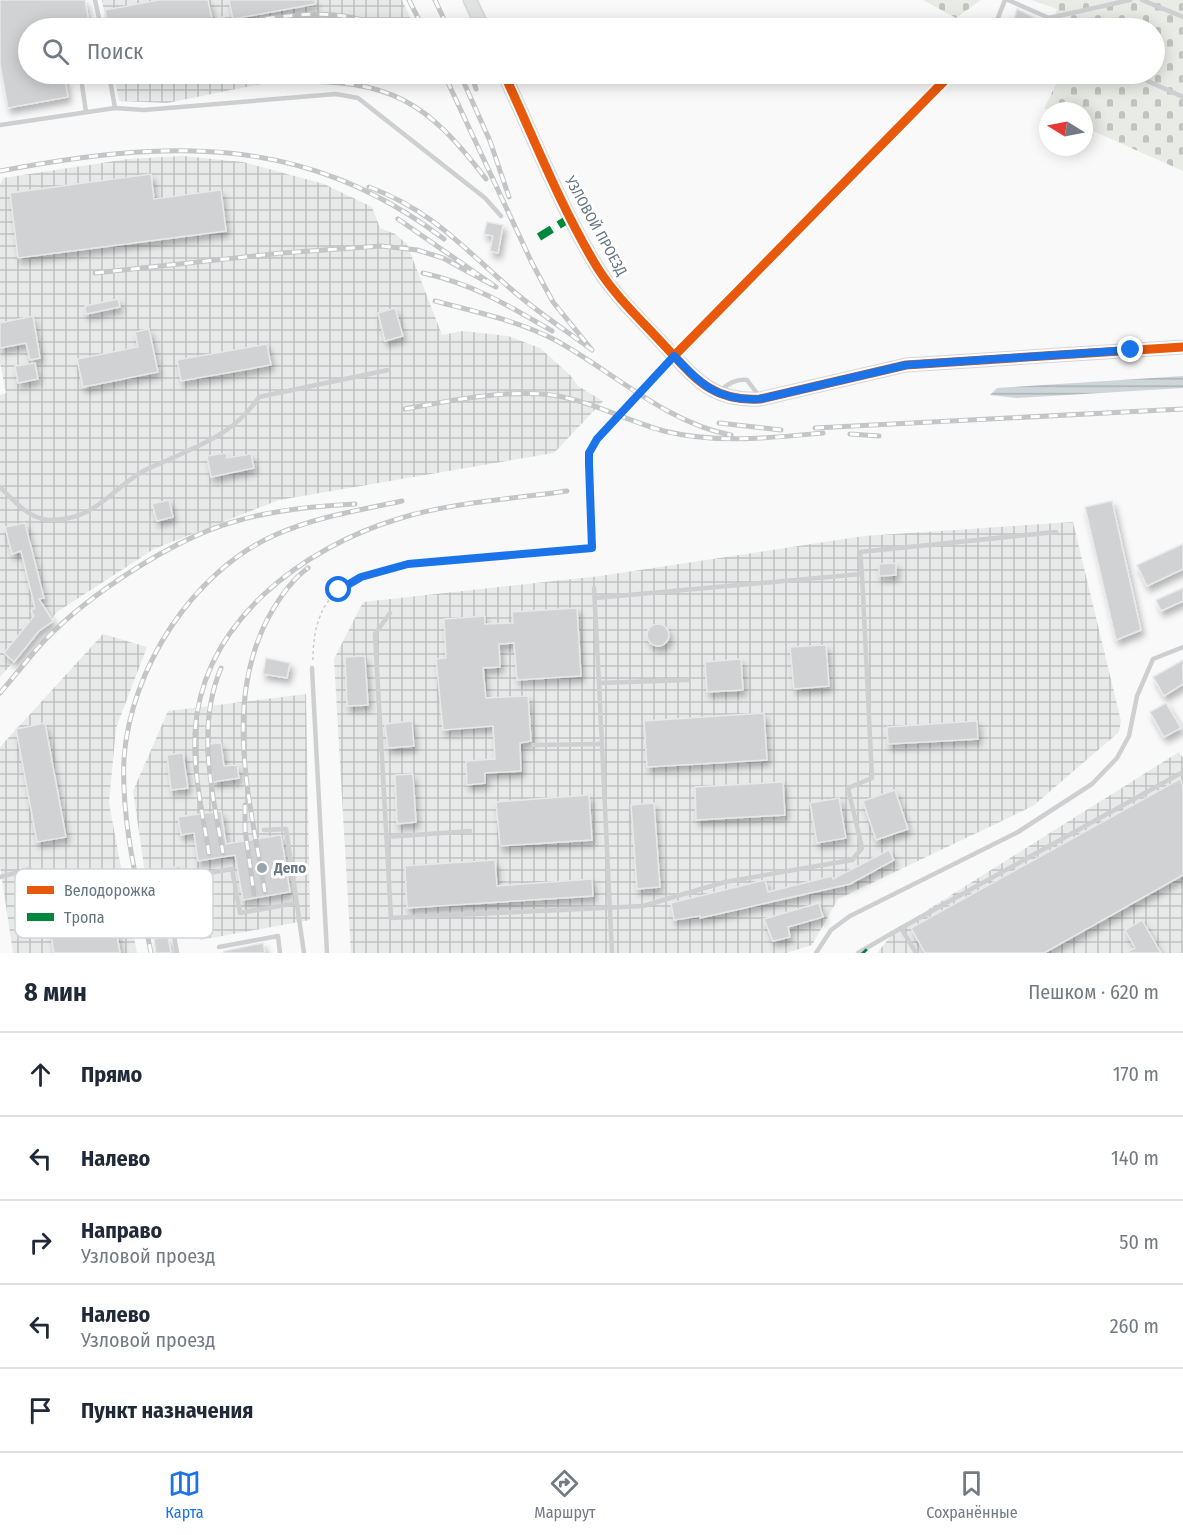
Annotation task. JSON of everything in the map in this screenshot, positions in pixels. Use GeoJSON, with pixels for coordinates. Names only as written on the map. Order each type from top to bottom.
{"type":"FeatureCollection","features":[{"type":"Feature","properties":{"kind":"street"},"geometry":{"type":"LineString","coordinates":[[470,0],[478,18]]}},
{"type":"Feature","properties":{"kind":"street","name":"УЗЛОВОЙ ПРОЕЗД"},"geometry":{"type":"LineString","coordinates":[[509,84],[570,218],[598,268],[622,301],[674,356],[700,383],[719,395],[738,400],[760,399],[906,365],[1183,347]]}},
{"type":"Feature","properties":{"kind":"street"},"geometry":{"type":"LineString","coordinates":[[674,356],[941,84]]}},
{"type":"Feature","properties":{"kind":"lane"},"geometry":{"type":"LineString","coordinates":[[95,0],[98,18]]}},
{"type":"Feature","properties":{"kind":"lane"},"geometry":{"type":"LineString","coordinates":[[998,18],[1006,0],[1049,18],[1130,0]]}},
{"type":"Feature","properties":{"kind":"lane"},"geometry":{"type":"LineString","coordinates":[[1142,0],[1183,17]]}},
{"type":"Feature","properties":{"kind":"lane"},"geometry":{"type":"LineString","coordinates":[[111,84],[115,108]]}},
{"type":"Feature","properties":{"kind":"lane"},"geometry":{"type":"LineString","coordinates":[[1154,84],[1183,97]]}},
{"type":"Feature","properties":{"kind":"lane"},"geometry":{"type":"LineString","coordinates":[[82,85],[86,112]]}},
{"type":"Feature","properties":{"kind":"lane"},"geometry":{"type":"LineString","coordinates":[[0,125],[115,108],[144,110],[336,94],[358,98],[485,198],[501,216]]}},
{"type":"Feature","properties":{"kind":"lane"},"geometry":{"type":"LineString","coordinates":[[0,487],[24,510],[46,520],[77,516],[107,501],[137,474],[210,441],[247,416],[259,397],[388,370]]}},
{"type":"Feature","properties":{"kind":"lane"},"geometry":{"type":"LineString","coordinates":[[719,395],[723,387],[741,379],[747,380],[760,399]]}},
{"type":"Feature","properties":{"kind":"lane"},"geometry":{"type":"LineString","coordinates":[[390,613],[375,634],[391,918],[643,906],[725,882],[852,860],[862,848],[848,788],[872,778],[860,552],[1056,532]]}},
{"type":"Feature","properties":{"kind":"lane"},"geometry":{"type":"LineString","coordinates":[[594,598],[862,574]]}},
{"type":"Feature","properties":{"kind":"lane"},"geometry":{"type":"LineString","coordinates":[[594,588],[612,953]]}},
{"type":"Feature","properties":{"kind":"lane"},"geometry":{"type":"LineString","coordinates":[[816,953],[831,930],[850,916],[1018,832],[1092,784],[1117,758],[1129,736],[1137,696],[1153,660],[1183,647]]}},
{"type":"Feature","properties":{"kind":"lane"},"geometry":{"type":"LineString","coordinates":[[312,668],[327,953]]}},
{"type":"Feature","properties":{"kind":"lane"},"geometry":{"type":"LineString","coordinates":[[599,683],[688,680]]}},
{"type":"Feature","properties":{"kind":"lane"},"geometry":{"type":"LineString","coordinates":[[533,746],[602,744]]}},
{"type":"Feature","properties":{"kind":"lane"},"geometry":{"type":"LineString","coordinates":[[858,953],[1183,772]]}},
{"type":"Feature","properties":{"kind":"lane"},"geometry":{"type":"LineString","coordinates":[[264,830],[286,829],[304,953]]}},
{"type":"Feature","properties":{"kind":"lane"},"geometry":{"type":"LineString","coordinates":[[386,837],[470,831]]}},
{"type":"Feature","properties":{"kind":"lane"},"geometry":{"type":"LineString","coordinates":[[213,872],[232,868],[240,913],[296,903]]}},
{"type":"Feature","properties":{"kind":"lane"},"geometry":{"type":"LineString","coordinates":[[0,877],[15,874]]}},
{"type":"Feature","properties":{"kind":"lane"},"geometry":{"type":"LineString","coordinates":[[901,928],[916,953]]}},
{"type":"Feature","properties":{"kind":"lane"},"geometry":{"type":"LineString","coordinates":[[219,947],[278,936],[280,953]]}},
{"type":"Feature","properties":{"kind":"lane"},"geometry":{"type":"LineString","coordinates":[[174,938],[177,953]]}},
{"type":"Feature","properties":{"kind":"path"},"geometry":{"type":"LineString","coordinates":[[312,668],[313,638],[323,608],[339,590],[361,577],[408,564],[592,548],[589,453],[597,439],[674,356]]}},
{"type":"Feature","properties":{"kind":"shaded area"},"geometry":{"type":"Polygon","coordinates":[[[102,0],[402,0],[410,18],[105,18],[102,0]]]}},
{"type":"Feature","properties":{"kind":"shaded area"},"geometry":{"type":"Polygon","coordinates":[[[116,84],[261,84],[167,103],[119,101],[116,84]]]}},
{"type":"Feature","properties":{"kind":"shaded area"},"geometry":{"type":"Polygon","coordinates":[[[183,156],[243,162],[324,184],[372,207],[380,228],[395,234],[407,244],[442,335],[463,331],[508,336],[540,348],[570,375],[578,386],[603,401],[554,453],[279,500],[154,549],[57,612],[0,677],[0,395],[6,393],[0,363],[0,185],[3,178],[128,159],[183,156]]]}},
{"type":"Feature","properties":{"kind":"shaded area"},"geometry":{"type":"Polygon","coordinates":[[[1183,376],[1183,388],[1017,398],[990,395],[997,388],[1183,376]]]}},
{"type":"Feature","properties":{"kind":"shaded area"},"geometry":{"type":"Polygon","coordinates":[[[1073,522],[1121,721],[1119,732],[1033,806],[838,899],[812,945],[786,953],[351,953],[334,659],[363,602],[600,576],[864,536],[1073,522]]]}},
{"type":"Feature","properties":{"kind":"shaded area"},"geometry":{"type":"Polygon","coordinates":[[[103,634],[147,647],[116,728],[109,803],[121,869],[15,869],[15,938],[134,938],[137,953],[13,953],[0,866],[0,747],[103,634]]]}},
{"type":"Feature","properties":{"kind":"shaded area"},"geometry":{"type":"Polygon","coordinates":[[[306,694],[310,920],[213,938],[213,869],[144,869],[133,791],[168,711],[306,694]]]}},
{"type":"Feature","properties":{"kind":"shaded area"},"geometry":{"type":"Polygon","coordinates":[[[1179,752],[1183,758],[1183,953],[877,953],[897,929],[1179,752]]]}},
{"type":"Feature","properties":{"kind":"green space"},"geometry":{"type":"Polygon","coordinates":[[[923,0],[981,0],[956,18],[923,0]]]}},
{"type":"Feature","properties":{"kind":"green space"},"geometry":{"type":"Polygon","coordinates":[[[1031,0],[1183,0],[1183,171],[1093,131],[1093,102],[1047,102],[1056,84],[1165,84],[1165,18],[1054,18],[1057,9],[1031,0]]]}},
{"type":"Feature","properties":{"kind":"building"},"geometry":{"type":"Polygon","coordinates":[[[0,0],[85,0],[88,18],[18,18],[18,84],[66,84],[68,97],[8,108],[0,64],[0,0]]]}},
{"type":"Feature","properties":{"kind":"building"},"geometry":{"type":"Polygon","coordinates":[[[159,0],[208,0],[212,18],[107,18],[105,10],[159,0]]]}},
{"type":"Feature","properties":{"kind":"building"},"geometry":{"type":"Polygon","coordinates":[[[229,0],[315,0],[315,4],[233,18],[229,0]]]}},
{"type":"Feature","properties":{"kind":"building"},"geometry":{"type":"Polygon","coordinates":[[[1017,9],[1034,17],[1034,18],[1014,18],[1017,9]]]}},
{"type":"Feature","properties":{"kind":"building"},"geometry":{"type":"Polygon","coordinates":[[[151,174],[154,199],[221,190],[226,231],[18,258],[10,193],[151,174]]]}},
{"type":"Feature","properties":{"kind":"building"},"geometry":{"type":"Polygon","coordinates":[[[487,222],[503,225],[498,253],[490,251],[493,236],[484,234],[487,222]]]}},
{"type":"Feature","properties":{"kind":"building"},"geometry":{"type":"Polygon","coordinates":[[[118,299],[120,307],[86,314],[85,306],[118,299]]]}},
{"type":"Feature","properties":{"kind":"building"},"geometry":{"type":"Polygon","coordinates":[[[395,308],[403,336],[385,341],[378,313],[395,308]]]}},
{"type":"Feature","properties":{"kind":"building"},"geometry":{"type":"Polygon","coordinates":[[[33,316],[40,358],[30,360],[26,343],[0,348],[0,323],[33,316]]]}},
{"type":"Feature","properties":{"kind":"building"},"geometry":{"type":"Polygon","coordinates":[[[149,329],[158,372],[83,387],[77,359],[138,347],[135,332],[149,329]]]}},
{"type":"Feature","properties":{"kind":"building"},"geometry":{"type":"Polygon","coordinates":[[[267,344],[271,365],[181,381],[177,360],[267,344]]]}},
{"type":"Feature","properties":{"kind":"building"},"geometry":{"type":"Polygon","coordinates":[[[35,363],[38,379],[18,383],[15,366],[35,363]]]}},
{"type":"Feature","properties":{"kind":"building"},"geometry":{"type":"Polygon","coordinates":[[[226,453],[227,458],[251,454],[254,468],[211,477],[207,456],[226,453]]]}},
{"type":"Feature","properties":{"kind":"building"},"geometry":{"type":"Polygon","coordinates":[[[169,500],[173,517],[157,521],[152,504],[169,500]]]}},
{"type":"Feature","properties":{"kind":"building"},"geometry":{"type":"Polygon","coordinates":[[[1112,501],[1141,630],[1116,640],[1085,507],[1112,501]]]}},
{"type":"Feature","properties":{"kind":"building"},"geometry":{"type":"Polygon","coordinates":[[[25,523],[44,598],[39,599],[53,621],[39,631],[14,662],[4,653],[34,616],[31,611],[35,608],[21,551],[12,554],[5,527],[25,523]]]}},
{"type":"Feature","properties":{"kind":"building"},"geometry":{"type":"Polygon","coordinates":[[[1183,544],[1183,569],[1147,586],[1137,565],[1183,544]]]}},
{"type":"Feature","properties":{"kind":"building"},"geometry":{"type":"Polygon","coordinates":[[[896,563],[896,575],[879,576],[879,564],[896,563]]]}},
{"type":"Feature","properties":{"kind":"building"},"geometry":{"type":"Polygon","coordinates":[[[1183,588],[1183,601],[1161,611],[1156,600],[1183,588]]]}},
{"type":"Feature","properties":{"kind":"building"},"geometry":{"type":"Polygon","coordinates":[[[577,608],[581,676],[517,680],[514,643],[499,644],[500,667],[483,668],[486,698],[528,696],[531,741],[520,743],[521,771],[485,773],[485,783],[467,785],[466,761],[495,759],[493,726],[443,730],[436,659],[446,658],[444,619],[485,616],[485,624],[513,623],[512,612],[577,608]]]}},
{"type":"Feature","properties":{"kind":"building"},"geometry":{"type":"Polygon","coordinates":[[[658,624],[666,627],[669,635],[666,643],[658,646],[650,643],[647,635],[650,627],[658,624]]]}},
{"type":"Feature","properties":{"kind":"building"},"geometry":{"type":"Polygon","coordinates":[[[826,645],[829,686],[794,689],[790,647],[826,645]]]}},
{"type":"Feature","properties":{"kind":"building"},"geometry":{"type":"Polygon","coordinates":[[[365,656],[368,705],[347,706],[345,657],[365,656]]]}},
{"type":"Feature","properties":{"kind":"building"},"geometry":{"type":"Polygon","coordinates":[[[266,658],[290,663],[287,678],[263,674],[266,658]]]}},
{"type":"Feature","properties":{"kind":"building"},"geometry":{"type":"Polygon","coordinates":[[[741,659],[743,690],[707,692],[705,662],[741,659]]]}},
{"type":"Feature","properties":{"kind":"building"},"geometry":{"type":"Polygon","coordinates":[[[1183,660],[1183,684],[1164,696],[1153,677],[1183,660]]]}},
{"type":"Feature","properties":{"kind":"building"},"geometry":{"type":"Polygon","coordinates":[[[1166,703],[1181,728],[1164,737],[1150,712],[1166,703]]]}},
{"type":"Feature","properties":{"kind":"building"},"geometry":{"type":"Polygon","coordinates":[[[764,713],[767,760],[647,767],[644,721],[764,713]]]}},
{"type":"Feature","properties":{"kind":"building"},"geometry":{"type":"Polygon","coordinates":[[[412,721],[414,746],[388,748],[385,724],[412,721]]]}},
{"type":"Feature","properties":{"kind":"building"},"geometry":{"type":"Polygon","coordinates":[[[977,721],[978,739],[888,744],[887,727],[977,721]]]}},
{"type":"Feature","properties":{"kind":"building"},"geometry":{"type":"Polygon","coordinates":[[[45,723],[66,837],[37,842],[16,729],[45,723]]]}},
{"type":"Feature","properties":{"kind":"building"},"geometry":{"type":"Polygon","coordinates":[[[221,743],[224,766],[237,765],[239,778],[213,782],[208,744],[221,743]]]}},
{"type":"Feature","properties":{"kind":"building"},"geometry":{"type":"Polygon","coordinates":[[[183,753],[188,788],[171,790],[167,755],[183,753]]]}},
{"type":"Feature","properties":{"kind":"building"},"geometry":{"type":"Polygon","coordinates":[[[413,774],[416,822],[397,824],[395,775],[413,774]]]}},
{"type":"Feature","properties":{"kind":"building"},"geometry":{"type":"Polygon","coordinates":[[[1180,779],[1183,785],[1183,875],[1044,953],[925,953],[911,928],[1180,779]]]}},
{"type":"Feature","properties":{"kind":"building"},"geometry":{"type":"Polygon","coordinates":[[[783,782],[785,815],[696,820],[695,787],[783,782]]]}},
{"type":"Feature","properties":{"kind":"building"},"geometry":{"type":"Polygon","coordinates":[[[895,790],[908,829],[876,840],[863,801],[895,790]]]}},
{"type":"Feature","properties":{"kind":"building"},"geometry":{"type":"Polygon","coordinates":[[[589,795],[592,840],[500,846],[496,802],[589,795]]]}},
{"type":"Feature","properties":{"kind":"building"},"geometry":{"type":"Polygon","coordinates":[[[839,798],[846,838],[817,843],[810,803],[839,798]]]}},
{"type":"Feature","properties":{"kind":"building"},"geometry":{"type":"Polygon","coordinates":[[[654,803],[660,887],[637,889],[631,805],[654,803]]]}},
{"type":"Feature","properties":{"kind":"building","name":"Депо"},"geometry":{"type":"Polygon","coordinates":[[[221,811],[226,844],[281,835],[290,892],[243,900],[235,855],[198,861],[194,833],[181,835],[178,817],[221,811]]]}},
{"type":"Feature","properties":{"kind":"building"},"geometry":{"type":"Polygon","coordinates":[[[889,850],[894,860],[850,884],[700,918],[700,916],[674,920],[671,903],[765,880],[768,892],[832,876],[833,879],[889,850]]]}},
{"type":"Feature","properties":{"kind":"building"},"geometry":{"type":"Polygon","coordinates":[[[495,860],[497,886],[592,879],[593,896],[407,908],[405,866],[495,860]]]}},
{"type":"Feature","properties":{"kind":"building"},"geometry":{"type":"Polygon","coordinates":[[[819,903],[823,917],[788,927],[790,937],[773,941],[764,919],[819,903]]]}},
{"type":"Feature","properties":{"kind":"building"},"geometry":{"type":"Polygon","coordinates":[[[1142,920],[1161,953],[1125,953],[1135,948],[1125,930],[1142,920]]]}},
{"type":"Feature","properties":{"kind":"building"},"geometry":{"type":"Polygon","coordinates":[[[51,938],[117,938],[120,953],[54,953],[51,938]]]}},
{"type":"Feature","properties":{"kind":"building"},"geometry":{"type":"Polygon","coordinates":[[[168,938],[171,953],[156,953],[154,939],[168,938]]]}},
{"type":"Feature","properties":{"kind":"building"},"geometry":{"type":"Polygon","coordinates":[[[263,943],[265,953],[224,953],[224,951],[263,943]]]}},
{"type":"Feature","properties":{"kind":"railway"},"geometry":{"type":"LineString","coordinates":[[409,0],[418,18]]}},
{"type":"Feature","properties":{"kind":"railway"},"geometry":{"type":"LineString","coordinates":[[435,0],[443,18]]}},
{"type":"Feature","properties":{"kind":"railway"},"geometry":{"type":"LineString","coordinates":[[274,18],[308,14],[353,18]]}},
{"type":"Feature","properties":{"kind":"railway"},"geometry":{"type":"LineString","coordinates":[[345,84],[380,91],[403,100],[424,113],[444,130],[486,179]]}},
{"type":"Feature","properties":{"kind":"railway"},"geometry":{"type":"LineString","coordinates":[[369,187],[411,207],[446,231],[540,313],[592,350],[553,302],[532,263],[449,84]]}},
{"type":"Feature","properties":{"kind":"railway"},"geometry":{"type":"LineString","coordinates":[[464,84],[490,141],[509,197]]}},
{"type":"Feature","properties":{"kind":"railway"},"geometry":{"type":"LineString","coordinates":[[474,84],[476,89]]}},
{"type":"Feature","properties":{"kind":"railway"},"geometry":{"type":"LineString","coordinates":[[0,171],[119,154],[176,151],[231,153],[285,162],[338,179],[391,204],[444,239]]}},
{"type":"Feature","properties":{"kind":"railway"},"geometry":{"type":"LineString","coordinates":[[95,273],[282,253],[381,246],[417,250],[443,258],[496,287],[398,219]]}},
{"type":"Feature","properties":{"kind":"railway"},"geometry":{"type":"LineString","coordinates":[[423,273],[474,289],[552,331]]}},
{"type":"Feature","properties":{"kind":"railway"},"geometry":{"type":"LineString","coordinates":[[435,301],[498,318],[543,334],[578,353],[641,395],[685,420],[731,435]]}},
{"type":"Feature","properties":{"kind":"railway"},"geometry":{"type":"LineString","coordinates":[[405,409],[490,395],[542,394],[588,404],[664,431],[704,438],[743,439],[823,433]]}},
{"type":"Feature","properties":{"kind":"railway"},"geometry":{"type":"LineString","coordinates":[[815,428],[1183,409]]}},
{"type":"Feature","properties":{"kind":"railway"},"geometry":{"type":"LineString","coordinates":[[719,423],[781,430]]}},
{"type":"Feature","properties":{"kind":"railway"},"geometry":{"type":"LineString","coordinates":[[850,434],[879,436]]}},
{"type":"Feature","properties":{"kind":"railway"},"geometry":{"type":"LineString","coordinates":[[209,854],[195,763],[195,733],[202,693],[216,657],[237,624],[264,595],[294,570],[328,548],[364,531],[401,518],[462,505],[567,491]]}},
{"type":"Feature","properties":{"kind":"railway"},"geometry":{"type":"LineString","coordinates":[[134,869],[125,808],[124,783],[124,759],[129,725],[138,692],[153,659],[171,628],[192,599],[217,573],[245,552],[275,535],[306,523],[402,501]]}},
{"type":"Feature","properties":{"kind":"railway"},"geometry":{"type":"LineString","coordinates":[[0,693],[38,647],[62,623],[132,571],[184,541],[209,530],[263,514],[355,504]]}},
{"type":"Feature","properties":{"kind":"railway"},"geometry":{"type":"LineString","coordinates":[[265,892],[247,788],[243,719],[246,685],[254,651],[268,618],[285,591],[308,568]]}},
{"type":"Feature","properties":{"kind":"railway"},"geometry":{"type":"LineString","coordinates":[[221,668],[213,691],[209,714],[208,760],[223,853]]}},
{"type":"Feature","properties":{"kind":"railway"},"geometry":{"type":"LineString","coordinates":[[245,805],[245,830],[254,894]]}},
{"type":"Feature","properties":{"kind":"railway"},"geometry":{"type":"LineString","coordinates":[[148,938],[151,953]]}},
{"type":"Feature","properties":{"kind":"marked path"},"geometry":{"type":"LineString","coordinates":[[539,237],[570,218]]}},
{"type":"Feature","properties":{"kind":"cycle path"},"geometry":{"type":"LineString","coordinates":[[509,84],[559,196],[604,278],[684,367],[716,392],[743,399],[760,399],[906,365],[1183,347]]}},
{"type":"Feature","properties":{"kind":"cycle path"},"geometry":{"type":"LineString","coordinates":[[674,356],[941,84]]}},
{"type":"Feature","properties":{"kind":"place","name":"Депо"},"geometry":{"type":"Point","coordinates":[262,868]}},
{"type":"Feature","properties":{"kind":"route"},"geometry":{"type":"LineString","coordinates":[[339,590],[361,577],[408,564],[592,548],[589,453],[597,439],[674,356],[700,383],[719,395],[738,400],[760,399],[906,365],[1131,350]]}}]}
